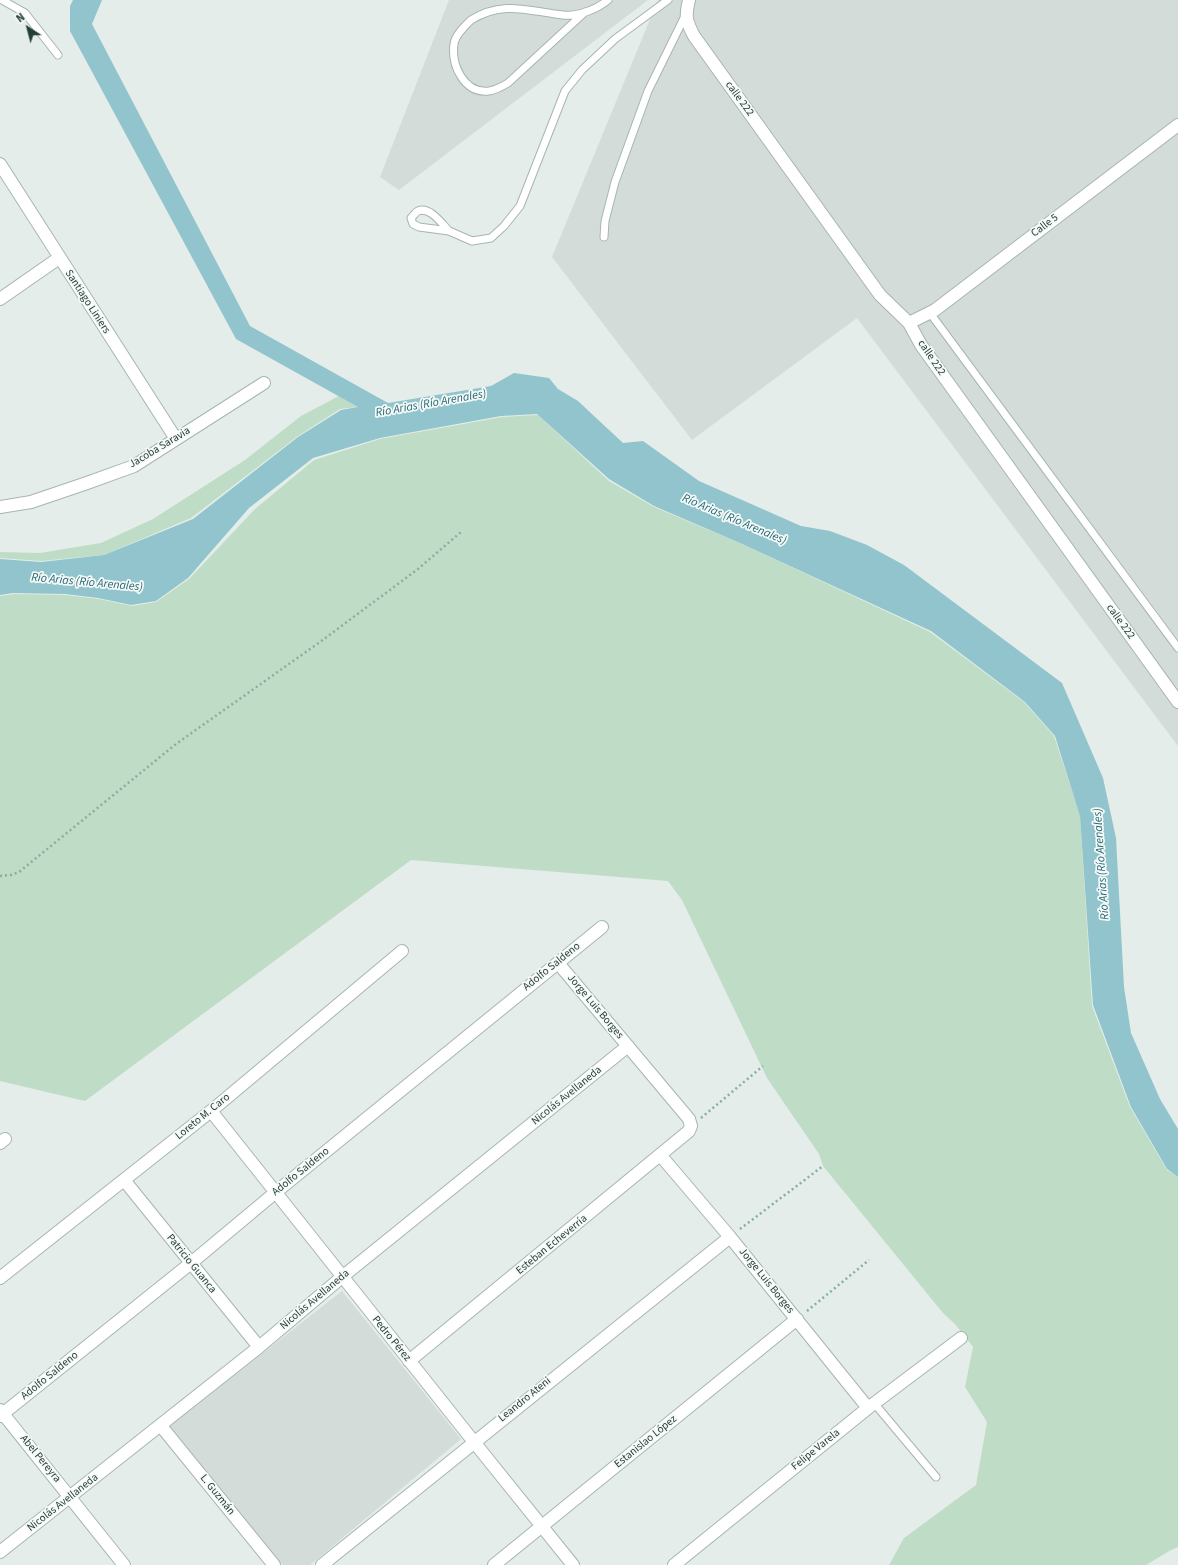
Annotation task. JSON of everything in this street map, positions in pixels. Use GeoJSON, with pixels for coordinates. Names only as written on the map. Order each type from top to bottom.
{"type":"FeatureCollection","features":[{"type":"Feature","properties":{"kind":"street"},"geometry":{"type":"LineString","coordinates":[[685,16],[689,0]]}},
{"type":"Feature","properties":{"kind":"street","name":"calle 222"},"geometry":{"type":"LineString","coordinates":[[685,16],[688,27],[694,36],[880,295],[909,323],[921,345],[1178,702]]}},
{"type":"Feature","properties":{"kind":"street","name":"Calle 5"},"geometry":{"type":"LineString","coordinates":[[909,323],[930,313],[1178,125]]}},
{"type":"Feature","properties":{"kind":"street","name":"Santiago Liniers"},"geometry":{"type":"LineString","coordinates":[[0,164],[176,439]]}},
{"type":"Feature","properties":{"kind":"street"},"geometry":{"type":"LineString","coordinates":[[0,299],[59,258]]}},
{"type":"Feature","properties":{"kind":"street","name":"Jacoba Saravia"},"geometry":{"type":"LineString","coordinates":[[0,507],[31,502],[134,466],[264,383]]}},
{"type":"Feature","properties":{"kind":"street","name":"Adolfo Saldeno"},"geometry":{"type":"LineString","coordinates":[[1,1413],[191,1264],[276,1192],[602,927]]}},
{"type":"Feature","properties":{"kind":"street","name":"Loreto M. Caro"},"geometry":{"type":"LineString","coordinates":[[0,1278],[211,1111],[402,950]]}},
{"type":"Feature","properties":{"kind":"street","name":"Jorge Luis Borges"},"geometry":{"type":"LineString","coordinates":[[558,962],[689,1119],[691,1126]]}},
{"type":"Feature","properties":{"kind":"street","name":"Nicolás Avellaneda"},"geometry":{"type":"LineString","coordinates":[[0,1552],[161,1426],[259,1347],[342,1277],[628,1046]]}},
{"type":"Feature","properties":{"kind":"street","name":"Pedro Pérez"},"geometry":{"type":"LineString","coordinates":[[211,1111],[573,1565]]}},
{"type":"Feature","properties":{"kind":"street","name":"Esteban Echeverría"},"geometry":{"type":"LineString","coordinates":[[409,1361],[661,1156],[690,1131],[691,1126]]}},
{"type":"Feature","properties":{"kind":"street","name":"Jorge Luis Borges"},"geometry":{"type":"LineString","coordinates":[[661,1156],[871,1405]]}},
{"type":"Feature","properties":{"kind":"street","name":"Patricio Guanca"},"geometry":{"type":"LineString","coordinates":[[124,1180],[259,1347]]}},
{"type":"Feature","properties":{"kind":"street","name":"Leandro Ateni"},"geometry":{"type":"LineString","coordinates":[[322,1565],[730,1237]]}},
{"type":"Feature","properties":{"kind":"street","name":"Estanislao López"},"geometry":{"type":"LineString","coordinates":[[494,1565],[543,1527],[797,1319]]}},
{"type":"Feature","properties":{"kind":"street","name":"Felipe Varela"},"geometry":{"type":"LineString","coordinates":[[674,1565],[871,1405],[961,1338]]}},
{"type":"Feature","properties":{"kind":"street","name":"Abel Pereyra"},"geometry":{"type":"LineString","coordinates":[[1,1413],[124,1565]]}},
{"type":"Feature","properties":{"kind":"street","name":"L. Guzmán"},"geometry":{"type":"LineString","coordinates":[[161,1426],[274,1565]]}},
{"type":"Feature","properties":{"kind":"lane"},"geometry":{"type":"LineString","coordinates":[[2,0],[24,13],[58,55]]}},
{"type":"Feature","properties":{"kind":"lane"},"geometry":{"type":"LineString","coordinates":[[586,12],[502,87],[489,91],[478,90],[467,84],[460,77],[456,66],[454,44],[458,35],[483,11],[496,5],[513,4],[564,16],[586,12],[603,5],[608,0]]}},
{"type":"Feature","properties":{"kind":"lane"},"geometry":{"type":"LineString","coordinates":[[449,231],[434,216],[425,210],[417,211],[411,218],[412,224],[419,227],[449,231],[472,241],[480,241],[491,238],[504,226],[520,206],[565,91],[582,70],[615,39],[668,0]]}},
{"type":"Feature","properties":{"kind":"lane"},"geometry":{"type":"LineString","coordinates":[[604,238],[605,220],[615,182],[648,91],[685,16]]}},
{"type":"Feature","properties":{"kind":"lane"},"geometry":{"type":"LineString","coordinates":[[930,313],[1178,648]]}},
{"type":"Feature","properties":{"kind":"lane"},"geometry":{"type":"LineString","coordinates":[[871,1405],[936,1477]]}},
{"type":"Feature","properties":{"kind":"path"},"geometry":{"type":"LineString","coordinates":[[0,876],[11,875],[19,872],[176,744],[388,592],[418,569],[461,532]]}},
{"type":"Feature","properties":{"kind":"path"},"geometry":{"type":"LineString","coordinates":[[691,1126],[763,1066]]}},
{"type":"Feature","properties":{"kind":"path"},"geometry":{"type":"LineString","coordinates":[[730,1237],[823,1166]]}},
{"type":"Feature","properties":{"kind":"path"},"geometry":{"type":"LineString","coordinates":[[797,1319],[869,1260]]}},
{"type":"Feature","properties":{"kind":"shaded area"},"geometry":{"type":"Polygon","coordinates":[[[449,0],[648,0],[399,190],[380,177],[449,0]]]}},
{"type":"Feature","properties":{"kind":"shaded area"},"geometry":{"type":"Polygon","coordinates":[[[658,0],[1178,0],[1178,746],[857,318],[692,440],[552,257],[658,0]]]}},
{"type":"Feature","properties":{"kind":"shaded area"},"geometry":{"type":"Polygon","coordinates":[[[342,1291],[461,1439],[310,1565],[283,1565],[170,1426],[342,1291]]]}},
{"type":"Feature","properties":{"kind":"green space"},"geometry":{"type":"Polygon","coordinates":[[[339,396],[358,407],[340,409],[298,436],[191,518],[104,555],[41,561],[0,558],[0,552],[40,553],[101,543],[153,519],[245,460],[301,416],[339,396]]]}},
{"type":"Feature","properties":{"kind":"green space"},"geometry":{"type":"Polygon","coordinates":[[[538,415],[609,481],[654,507],[740,543],[930,632],[1024,702],[1054,736],[1080,815],[1092,1006],[1130,1107],[1167,1170],[1178,1177],[1178,1547],[1146,1565],[889,1565],[904,1538],[976,1485],[987,1422],[965,1387],[973,1347],[955,1324],[943,1313],[823,1166],[819,1154],[767,1078],[682,900],[668,881],[411,860],[85,1101],[0,1081],[0,596],[14,594],[65,595],[99,599],[132,606],[156,602],[189,579],[255,509],[314,460],[380,439],[502,417],[538,415]]]}},
{"type":"Feature","properties":{"kind":"water","name":"Río Arias (Río Arenales)"},"geometry":{"type":"Polygon","coordinates":[[[73,0],[102,0],[92,24],[250,326],[388,403],[491,386],[514,373],[549,378],[558,389],[578,401],[623,443],[643,441],[699,481],[801,526],[830,531],[867,545],[904,565],[1062,683],[1103,778],[1116,838],[1124,987],[1131,1033],[1160,1099],[1178,1129],[1178,1177],[1167,1169],[1131,1107],[1093,1005],[1080,816],[1055,736],[1025,702],[931,631],[740,543],[654,506],[609,479],[537,414],[501,416],[380,438],[313,458],[249,508],[188,578],[156,601],[131,605],[98,598],[65,594],[13,593],[0,595],[0,559],[41,562],[104,555],[193,519],[298,437],[341,410],[358,407],[236,339],[70,31],[70,6],[73,0]]]}}]}
